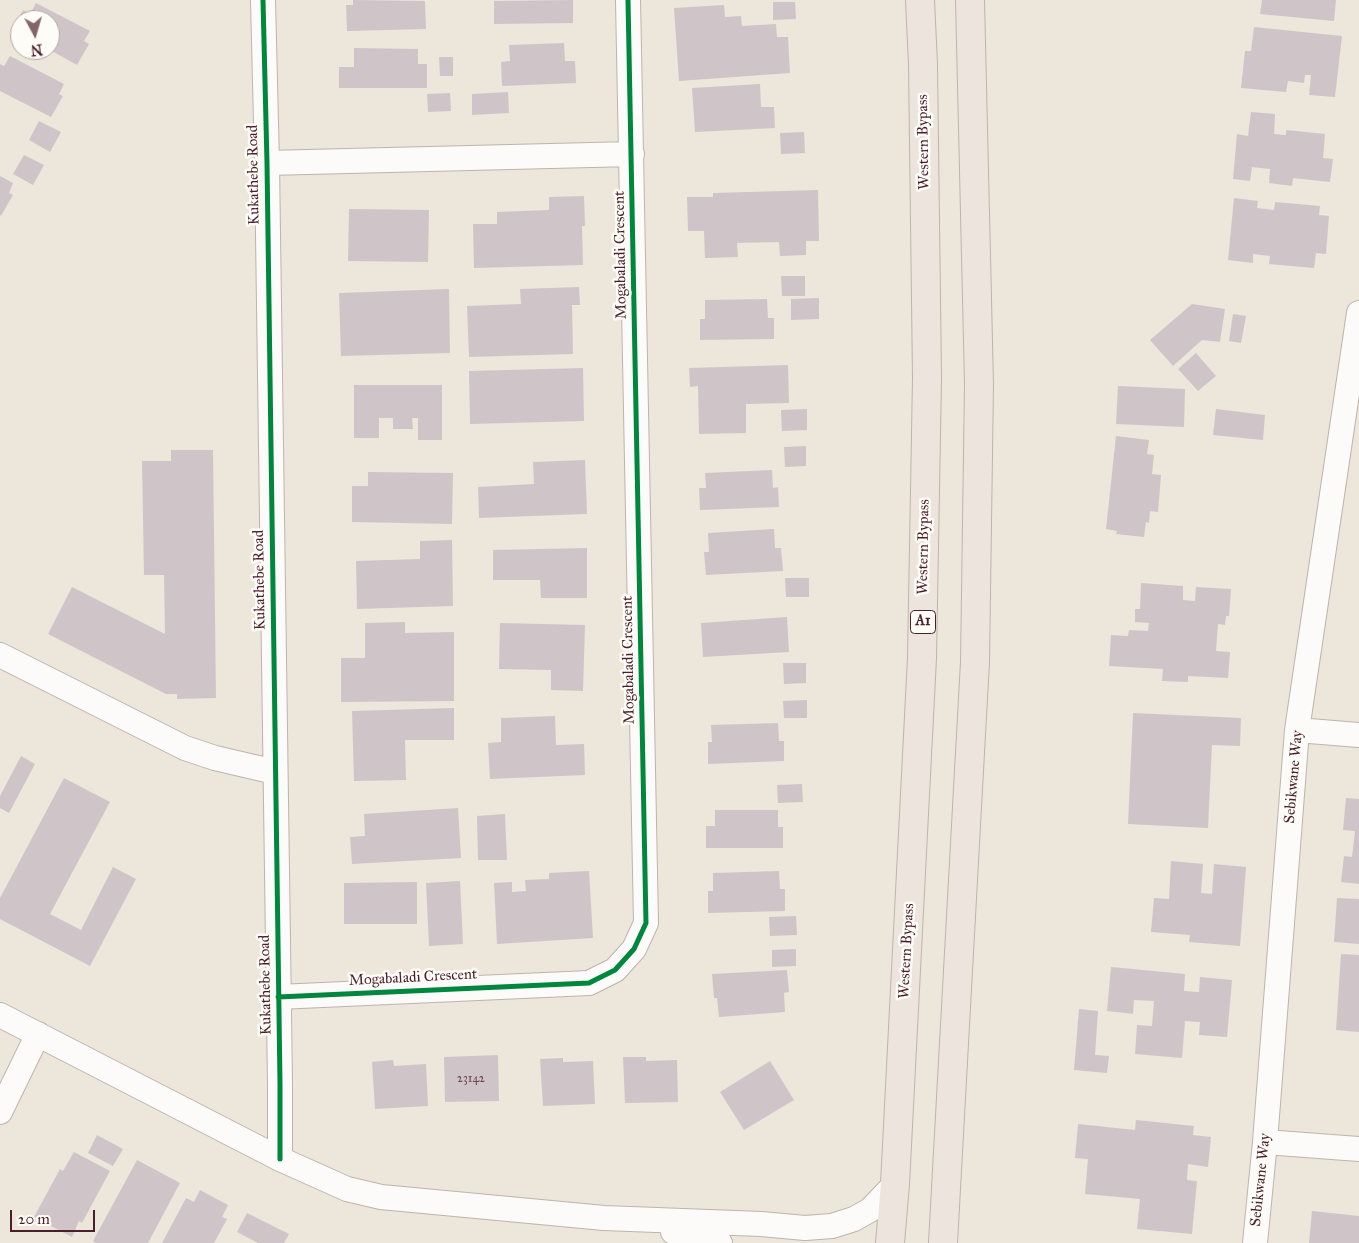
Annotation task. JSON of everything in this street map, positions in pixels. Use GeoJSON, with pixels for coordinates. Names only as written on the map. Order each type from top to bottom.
{"type":"FeatureCollection","features":[{"type":"Feature","properties":{"kind":"highway","name":"Western Bypass"},"geometry":{"type":"LineString","coordinates":[[890,1243],[895,1184],[923,648],[927,369],[923,64],[920,0]]}},
{"type":"Feature","properties":{"kind":"highway"},"geometry":{"type":"LineString","coordinates":[[943,1243],[975,662],[979,384],[970,0]]}},
{"type":"Feature","properties":{"kind":"street","name":"Kukathebe Road"},"geometry":{"type":"LineString","coordinates":[[263,0],[267,163],[280,1160]]}},
{"type":"Feature","properties":{"kind":"street","name":"Mogabaladi Crescent"},"geometry":{"type":"LineString","coordinates":[[278,997],[589,982],[615,970],[634,948],[646,923],[628,0]]}},
{"type":"Feature","properties":{"kind":"street"},"geometry":{"type":"LineString","coordinates":[[267,163],[632,154]]}},
{"type":"Feature","properties":{"kind":"street","name":"Sebikwane Way"},"geometry":{"type":"LineString","coordinates":[[1255,1243],[1265,1142],[1297,730],[1359,313]]}},
{"type":"Feature","properties":{"kind":"street"},"geometry":{"type":"LineString","coordinates":[[0,655],[186,748],[215,758],[275,772]]}},
{"type":"Feature","properties":{"kind":"street"},"geometry":{"type":"LineString","coordinates":[[1297,730],[1359,735]]}},
{"type":"Feature","properties":{"kind":"street"},"geometry":{"type":"LineString","coordinates":[[0,1015],[280,1160],[347,1189],[380,1197],[604,1218],[761,1224],[805,1228],[832,1226],[854,1220],[870,1210],[895,1184]]}},
{"type":"Feature","properties":{"kind":"street"},"geometry":{"type":"LineString","coordinates":[[0,1112],[38,1034]]}},
{"type":"Feature","properties":{"kind":"street"},"geometry":{"type":"LineString","coordinates":[[1265,1142],[1359,1149]]}},
{"type":"Feature","properties":{"kind":"street"},"geometry":{"type":"LineString","coordinates":[[604,1218],[720,1243]]}},
{"type":"Feature","properties":{"kind":"building"},"geometry":{"type":"Polygon","coordinates":[[[353,0],[425,1],[426,29],[347,31],[346,5],[353,5],[353,0]]]}},
{"type":"Feature","properties":{"kind":"building"},"geometry":{"type":"Polygon","coordinates":[[[573,0],[573,23],[494,24],[494,1],[573,0]]]}},
{"type":"Feature","properties":{"kind":"building"},"geometry":{"type":"Polygon","coordinates":[[[1262,0],[1336,0],[1334,21],[1260,14],[1262,0]]]}},
{"type":"Feature","properties":{"kind":"building"},"geometry":{"type":"Polygon","coordinates":[[[773,2],[795,2],[796,19],[773,20],[773,2]]]}},
{"type":"Feature","properties":{"kind":"building"},"geometry":{"type":"Polygon","coordinates":[[[36,3],[50,10],[32,10],[36,3]]]}},
{"type":"Feature","properties":{"kind":"building"},"geometry":{"type":"Polygon","coordinates":[[[724,5],[725,17],[741,16],[742,26],[776,24],[777,37],[788,37],[790,73],[679,81],[674,8],[724,5]]]}},
{"type":"Feature","properties":{"kind":"building"},"geometry":{"type":"Polygon","coordinates":[[[60,15],[90,31],[84,41],[89,44],[77,65],[60,56],[60,15]]]}},
{"type":"Feature","properties":{"kind":"building"},"geometry":{"type":"Polygon","coordinates":[[[1254,27],[1342,36],[1335,97],[1309,95],[1311,75],[1305,75],[1304,83],[1288,81],[1286,92],[1241,88],[1245,51],[1251,51],[1254,27]]]}},
{"type":"Feature","properties":{"kind":"building"},"geometry":{"type":"Polygon","coordinates":[[[564,43],[565,61],[575,61],[576,83],[502,86],[501,62],[510,61],[509,45],[564,43]]]}},
{"type":"Feature","properties":{"kind":"building"},"geometry":{"type":"Polygon","coordinates":[[[354,48],[418,49],[418,64],[427,64],[427,88],[339,88],[339,67],[354,67],[354,48]]]}},
{"type":"Feature","properties":{"kind":"building"},"geometry":{"type":"Polygon","coordinates":[[[10,56],[10,60],[18,60],[64,84],[59,94],[63,96],[51,117],[0,91],[0,64],[4,66],[10,56]]]}},
{"type":"Feature","properties":{"kind":"building"},"geometry":{"type":"Polygon","coordinates":[[[439,57],[453,57],[453,76],[440,76],[439,57]]]}},
{"type":"Feature","properties":{"kind":"building"},"geometry":{"type":"Polygon","coordinates":[[[760,84],[761,107],[774,107],[775,128],[695,132],[692,88],[760,84]]]}},
{"type":"Feature","properties":{"kind":"building"},"geometry":{"type":"Polygon","coordinates":[[[508,92],[509,113],[472,115],[472,94],[508,92]]]}},
{"type":"Feature","properties":{"kind":"building"},"geometry":{"type":"Polygon","coordinates":[[[450,93],[451,111],[428,112],[427,94],[450,93]]]}},
{"type":"Feature","properties":{"kind":"building"},"geometry":{"type":"Polygon","coordinates":[[[1251,112],[1275,114],[1274,134],[1286,135],[1286,130],[1325,134],[1323,158],[1333,159],[1330,182],[1293,178],[1292,186],[1269,183],[1270,169],[1252,167],[1250,181],[1233,179],[1237,134],[1248,136],[1251,112]]]}},
{"type":"Feature","properties":{"kind":"building"},"geometry":{"type":"Polygon","coordinates":[[[39,121],[61,132],[50,152],[29,140],[39,121]]]}},
{"type":"Feature","properties":{"kind":"building"},"geometry":{"type":"Polygon","coordinates":[[[804,132],[805,153],[781,154],[780,133],[804,132]]]}},
{"type":"Feature","properties":{"kind":"building"},"geometry":{"type":"Polygon","coordinates":[[[24,155],[44,165],[33,185],[13,174],[24,155]]]}},
{"type":"Feature","properties":{"kind":"building"},"geometry":{"type":"Polygon","coordinates":[[[0,176],[13,183],[9,193],[13,195],[1,216],[0,215],[0,176]]]}},
{"type":"Feature","properties":{"kind":"building"},"geometry":{"type":"Polygon","coordinates":[[[818,190],[819,241],[806,241],[806,255],[780,256],[779,242],[737,243],[738,257],[705,258],[704,231],[688,231],[687,197],[713,197],[713,193],[818,190]]]}},
{"type":"Feature","properties":{"kind":"building"},"geometry":{"type":"Polygon","coordinates":[[[584,196],[585,226],[582,226],[583,265],[474,268],[473,224],[497,224],[497,212],[549,210],[549,197],[584,196]]]}},
{"type":"Feature","properties":{"kind":"building"},"geometry":{"type":"Polygon","coordinates":[[[1234,198],[1258,201],[1257,208],[1274,210],[1275,202],[1320,206],[1319,215],[1329,216],[1326,254],[1316,253],[1314,268],[1269,264],[1270,256],[1253,254],[1253,263],[1228,260],[1234,198]]]}},
{"type":"Feature","properties":{"kind":"building"},"geometry":{"type":"Polygon","coordinates":[[[349,209],[429,210],[428,262],[348,261],[349,209]]]}},
{"type":"Feature","properties":{"kind":"building"},"geometry":{"type":"Polygon","coordinates":[[[781,276],[805,276],[805,296],[782,296],[781,276]]]}},
{"type":"Feature","properties":{"kind":"building"},"geometry":{"type":"Polygon","coordinates":[[[579,287],[580,305],[572,305],[573,354],[469,357],[467,306],[521,304],[520,289],[579,287]]]}},
{"type":"Feature","properties":{"kind":"building"},"geometry":{"type":"Polygon","coordinates":[[[449,289],[450,353],[341,356],[339,293],[449,289]]]}},
{"type":"Feature","properties":{"kind":"building"},"geometry":{"type":"Polygon","coordinates":[[[819,298],[819,319],[791,320],[791,299],[819,298]]]}},
{"type":"Feature","properties":{"kind":"building"},"geometry":{"type":"Polygon","coordinates":[[[767,299],[768,318],[774,318],[774,339],[700,340],[700,319],[705,319],[705,300],[767,299]]]}},
{"type":"Feature","properties":{"kind":"building"},"geometry":{"type":"Polygon","coordinates":[[[1192,304],[1225,309],[1220,342],[1202,340],[1173,366],[1150,340],[1192,304]]]}},
{"type":"Feature","properties":{"kind":"building"},"geometry":{"type":"Polygon","coordinates":[[[1233,314],[1246,316],[1241,343],[1229,341],[1233,314]]]}},
{"type":"Feature","properties":{"kind":"building"},"geometry":{"type":"Polygon","coordinates":[[[1196,353],[1216,376],[1198,391],[1178,369],[1196,353]]]}},
{"type":"Feature","properties":{"kind":"building"},"geometry":{"type":"Polygon","coordinates":[[[788,365],[789,403],[746,404],[746,433],[699,434],[698,386],[690,387],[689,368],[788,365]]]}},
{"type":"Feature","properties":{"kind":"building"},"geometry":{"type":"Polygon","coordinates":[[[583,368],[584,421],[470,424],[469,371],[583,368]]]}},
{"type":"Feature","properties":{"kind":"building"},"geometry":{"type":"Polygon","coordinates":[[[354,385],[442,385],[442,440],[418,440],[418,418],[412,418],[413,429],[393,429],[393,418],[379,418],[379,438],[354,438],[354,385]]]}},
{"type":"Feature","properties":{"kind":"building"},"geometry":{"type":"Polygon","coordinates":[[[1118,386],[1185,389],[1184,427],[1116,424],[1118,386]]]}},
{"type":"Feature","properties":{"kind":"building"},"geometry":{"type":"Polygon","coordinates":[[[807,409],[807,430],[782,431],[781,410],[807,409]]]}},
{"type":"Feature","properties":{"kind":"building"},"geometry":{"type":"Polygon","coordinates":[[[1216,409],[1265,415],[1263,440],[1213,435],[1216,409]]]}},
{"type":"Feature","properties":{"kind":"building"},"geometry":{"type":"Polygon","coordinates":[[[1116,436],[1149,440],[1147,454],[1154,455],[1152,474],[1161,475],[1158,512],[1150,511],[1149,523],[1146,522],[1144,537],[1116,534],[1117,531],[1106,529],[1116,436]]]}},
{"type":"Feature","properties":{"kind":"building"},"geometry":{"type":"Polygon","coordinates":[[[806,446],[806,466],[785,467],[784,447],[806,446]]]}},
{"type":"Feature","properties":{"kind":"building"},"geometry":{"type":"Polygon","coordinates":[[[171,450],[213,450],[216,698],[177,699],[177,694],[166,694],[48,634],[72,587],[165,634],[164,575],[144,575],[142,461],[171,461],[171,450]]]}},
{"type":"Feature","properties":{"kind":"building"},"geometry":{"type":"Polygon","coordinates":[[[585,460],[587,514],[479,518],[478,487],[534,484],[533,462],[585,460]]]}},
{"type":"Feature","properties":{"kind":"building"},"geometry":{"type":"Polygon","coordinates":[[[772,470],[773,488],[778,487],[779,507],[700,510],[699,488],[706,488],[705,473],[772,470]]]}},
{"type":"Feature","properties":{"kind":"building"},"geometry":{"type":"Polygon","coordinates":[[[368,472],[453,473],[452,524],[352,522],[352,486],[368,486],[368,472]]]}},
{"type":"Feature","properties":{"kind":"building"},"geometry":{"type":"Polygon","coordinates":[[[774,529],[775,548],[781,548],[783,571],[706,575],[704,552],[709,552],[708,533],[774,529]]]}},
{"type":"Feature","properties":{"kind":"building"},"geometry":{"type":"Polygon","coordinates":[[[452,540],[453,606],[357,609],[356,561],[420,559],[420,541],[452,540]]]}},
{"type":"Feature","properties":{"kind":"building"},"geometry":{"type":"Polygon","coordinates":[[[587,548],[587,598],[541,598],[540,580],[493,580],[493,550],[587,548]]]}},
{"type":"Feature","properties":{"kind":"building"},"geometry":{"type":"Polygon","coordinates":[[[785,578],[809,578],[809,597],[786,597],[785,578]]]}},
{"type":"Feature","properties":{"kind":"building"},"geometry":{"type":"Polygon","coordinates":[[[1141,583],[1183,586],[1183,600],[1195,601],[1196,587],[1231,589],[1229,616],[1226,616],[1225,625],[1218,624],[1216,651],[1230,652],[1228,678],[1188,676],[1188,682],[1162,681],[1163,669],[1109,666],[1111,635],[1128,636],[1129,630],[1148,631],[1149,623],[1135,622],[1135,609],[1140,609],[1141,583]]]}},
{"type":"Feature","properties":{"kind":"building"},"geometry":{"type":"Polygon","coordinates":[[[787,617],[789,652],[703,657],[701,623],[787,617]]]}},
{"type":"Feature","properties":{"kind":"building"},"geometry":{"type":"Polygon","coordinates":[[[405,622],[405,633],[454,632],[454,701],[341,702],[341,658],[365,658],[365,623],[405,622]]]}},
{"type":"Feature","properties":{"kind":"building"},"geometry":{"type":"Polygon","coordinates":[[[500,623],[585,625],[583,691],[551,690],[551,670],[499,669],[500,623]]]}},
{"type":"Feature","properties":{"kind":"building"},"geometry":{"type":"Polygon","coordinates":[[[783,663],[806,663],[806,683],[784,684],[783,663]]]}},
{"type":"Feature","properties":{"kind":"building"},"geometry":{"type":"Polygon","coordinates":[[[807,700],[807,718],[784,718],[783,701],[807,700]]]}},
{"type":"Feature","properties":{"kind":"building"},"geometry":{"type":"Polygon","coordinates":[[[454,708],[454,740],[405,740],[406,780],[354,781],[352,711],[454,708]]]}},
{"type":"Feature","properties":{"kind":"building"},"geometry":{"type":"Polygon","coordinates":[[[1133,713],[1241,718],[1240,746],[1212,745],[1208,828],[1128,824],[1133,713]]]}},
{"type":"Feature","properties":{"kind":"building"},"geometry":{"type":"Polygon","coordinates":[[[555,716],[556,745],[584,744],[585,775],[490,779],[488,743],[501,742],[501,718],[555,716]]]}},
{"type":"Feature","properties":{"kind":"building"},"geometry":{"type":"Polygon","coordinates":[[[778,723],[779,741],[784,741],[784,761],[708,764],[708,742],[712,742],[711,725],[778,723]]]}},
{"type":"Feature","properties":{"kind":"building"},"geometry":{"type":"Polygon","coordinates":[[[21,756],[35,764],[9,813],[0,808],[0,796],[21,756]]]}},
{"type":"Feature","properties":{"kind":"building"},"geometry":{"type":"Polygon","coordinates":[[[64,778],[110,802],[50,914],[81,930],[113,867],[136,879],[90,966],[0,919],[0,898],[64,778]]]}},
{"type":"Feature","properties":{"kind":"building"},"geometry":{"type":"Polygon","coordinates":[[[802,784],[803,802],[778,803],[777,785],[802,784]]]}},
{"type":"Feature","properties":{"kind":"building"},"geometry":{"type":"Polygon","coordinates":[[[1346,798],[1359,799],[1359,884],[1341,882],[1344,856],[1352,857],[1355,831],[1343,830],[1346,798]]]}},
{"type":"Feature","properties":{"kind":"building"},"geometry":{"type":"Polygon","coordinates":[[[458,808],[461,858],[352,864],[350,837],[365,836],[364,814],[458,808]]]}},
{"type":"Feature","properties":{"kind":"building"},"geometry":{"type":"Polygon","coordinates":[[[715,810],[778,810],[778,827],[783,827],[783,848],[706,848],[706,826],[715,826],[715,810]]]}},
{"type":"Feature","properties":{"kind":"building"},"geometry":{"type":"Polygon","coordinates":[[[505,814],[507,860],[478,860],[477,816],[505,814]]]}},
{"type":"Feature","properties":{"kind":"building"},"geometry":{"type":"Polygon","coordinates":[[[1171,861],[1203,864],[1201,893],[1212,894],[1214,864],[1246,867],[1240,946],[1189,942],[1190,935],[1151,932],[1154,898],[1169,899],[1171,861]]]}},
{"type":"Feature","properties":{"kind":"building"},"geometry":{"type":"Polygon","coordinates":[[[589,871],[593,938],[497,944],[494,883],[512,882],[512,892],[526,891],[525,880],[549,879],[549,873],[589,871]]]}},
{"type":"Feature","properties":{"kind":"building"},"geometry":{"type":"Polygon","coordinates":[[[779,871],[780,889],[785,889],[785,911],[708,913],[708,891],[713,891],[713,873],[779,871]]]}},
{"type":"Feature","properties":{"kind":"building"},"geometry":{"type":"Polygon","coordinates":[[[460,881],[463,944],[429,946],[426,883],[460,881]]]}},
{"type":"Feature","properties":{"kind":"building"},"geometry":{"type":"Polygon","coordinates":[[[417,882],[417,924],[344,924],[344,883],[417,882]]]}},
{"type":"Feature","properties":{"kind":"building"},"geometry":{"type":"Polygon","coordinates":[[[1337,898],[1359,899],[1359,944],[1334,942],[1337,898]]]}},
{"type":"Feature","properties":{"kind":"building"},"geometry":{"type":"Polygon","coordinates":[[[796,916],[797,935],[770,936],[769,917],[796,916]]]}},
{"type":"Feature","properties":{"kind":"building"},"geometry":{"type":"Polygon","coordinates":[[[796,949],[796,966],[772,967],[772,950],[796,949]]]}},
{"type":"Feature","properties":{"kind":"building"},"geometry":{"type":"Polygon","coordinates":[[[1341,954],[1359,955],[1359,1032],[1336,1030],[1341,954]]]}},
{"type":"Feature","properties":{"kind":"building"},"geometry":{"type":"Polygon","coordinates":[[[1111,967],[1185,974],[1184,991],[1199,992],[1200,977],[1232,980],[1227,1037],[1199,1035],[1200,1022],[1185,1021],[1182,1058],[1135,1054],[1137,1025],[1152,1026],[1154,1001],[1134,1000],[1133,1014],[1107,1011],[1111,967]]]}},
{"type":"Feature","properties":{"kind":"building"},"geometry":{"type":"Polygon","coordinates":[[[787,970],[789,992],[784,993],[785,1012],[719,1017],[717,998],[714,998],[712,974],[787,970]]]}},
{"type":"Feature","properties":{"kind":"building"},"geometry":{"type":"Polygon","coordinates":[[[1079,1009],[1098,1011],[1095,1055],[1109,1056],[1107,1073],[1074,1070],[1079,1009]]]}},
{"type":"Feature","properties":{"kind":"building"},"geometry":{"type":"Polygon","coordinates":[[[498,1055],[499,1101],[445,1102],[444,1057],[498,1055]]]}},
{"type":"Feature","properties":{"kind":"building"},"geometry":{"type":"Polygon","coordinates":[[[623,1057],[646,1057],[646,1061],[677,1060],[678,1102],[625,1103],[623,1057]]]}},
{"type":"Feature","properties":{"kind":"building"},"geometry":{"type":"Polygon","coordinates":[[[563,1058],[563,1062],[593,1061],[595,1104],[543,1106],[540,1059],[563,1058]]]}},
{"type":"Feature","properties":{"kind":"building"},"geometry":{"type":"Polygon","coordinates":[[[393,1060],[394,1066],[426,1064],[428,1106],[375,1109],[372,1062],[393,1060]]]}},
{"type":"Feature","properties":{"kind":"building"},"geometry":{"type":"Polygon","coordinates":[[[770,1061],[794,1100],[744,1130],[720,1092],[770,1061]]]}},
{"type":"Feature","properties":{"kind":"building"},"geometry":{"type":"Polygon","coordinates":[[[1136,1120],[1194,1126],[1193,1135],[1211,1137],[1208,1167],[1188,1164],[1187,1180],[1197,1181],[1192,1234],[1137,1229],[1140,1199],[1085,1194],[1088,1159],[1075,1158],[1078,1124],[1135,1130],[1136,1120]]]}},
{"type":"Feature","properties":{"kind":"building"},"geometry":{"type":"Polygon","coordinates":[[[97,1135],[123,1149],[113,1166],[88,1153],[97,1135]]]}},
{"type":"Feature","properties":{"kind":"building"},"geometry":{"type":"Polygon","coordinates":[[[74,1152],[110,1171],[82,1223],[79,1221],[72,1237],[34,1217],[60,1169],[63,1171],[74,1152]]]}},
{"type":"Feature","properties":{"kind":"building"},"geometry":{"type":"Polygon","coordinates":[[[137,1160],[180,1183],[148,1243],[96,1243],[93,1241],[137,1160]]]}},
{"type":"Feature","properties":{"kind":"building"},"geometry":{"type":"Polygon","coordinates":[[[200,1190],[228,1205],[222,1217],[227,1219],[214,1243],[162,1243],[186,1198],[194,1202],[200,1190]]]}},
{"type":"Feature","properties":{"kind":"building"},"geometry":{"type":"Polygon","coordinates":[[[1312,1211],[1359,1216],[1359,1243],[1309,1243],[1312,1211]]]}},
{"type":"Feature","properties":{"kind":"building"},"geometry":{"type":"Polygon","coordinates":[[[247,1213],[289,1234],[284,1243],[258,1243],[237,1232],[247,1213]]]}},
{"type":"Feature","properties":{"kind":"cycle path"},"geometry":{"type":"LineString","coordinates":[[263,0],[267,163],[280,1159]]}},
{"type":"Feature","properties":{"kind":"cycle path"},"geometry":{"type":"LineString","coordinates":[[278,997],[589,983],[615,970],[634,949],[646,923],[628,0]]}}]}
